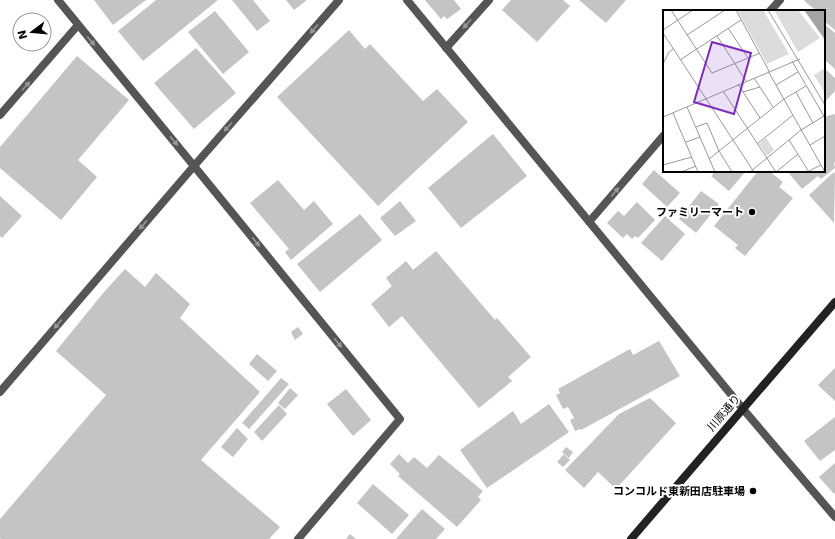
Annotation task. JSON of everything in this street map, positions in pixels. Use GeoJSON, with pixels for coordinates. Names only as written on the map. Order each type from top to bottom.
{"type":"FeatureCollection","features":[{"type":"Feature","properties":{"kind":"street"},"geometry":{"type":"LineString","coordinates":[[58,0],[400,420],[298,539]]}},
{"type":"Feature","properties":{"kind":"street"},"geometry":{"type":"LineString","coordinates":[[0,392],[339,0]]}},
{"type":"Feature","properties":{"kind":"street"},"geometry":{"type":"LineString","coordinates":[[407,0],[743,409],[835,517]]}},
{"type":"Feature","properties":{"kind":"street"},"geometry":{"type":"LineString","coordinates":[[446,48],[489,0]]}},
{"type":"Feature","properties":{"kind":"street"},"geometry":{"type":"LineString","coordinates":[[771,10],[780,0]]}},
{"type":"Feature","properties":{"kind":"street"},"geometry":{"type":"LineString","coordinates":[[0,116],[78,25]]}},
{"type":"Feature","properties":{"kind":"street"},"geometry":{"type":"LineString","coordinates":[[589,222],[663,136]]}},
{"type":"Feature","properties":{"kind":"street","name":"川原通り"},"geometry":{"type":"LineString","coordinates":[[631,539],[835,302]]}},
{"type":"Feature","properties":{"kind":"building"},"geometry":{"type":"Polygon","coordinates":[[[94,0],[146,0],[113,25],[94,0]]]}},
{"type":"Feature","properties":{"kind":"building"},"geometry":{"type":"Polygon","coordinates":[[[156,0],[218,0],[143,61],[118,31],[156,0]]]}},
{"type":"Feature","properties":{"kind":"building"},"geometry":{"type":"Polygon","coordinates":[[[232,0],[253,0],[270,21],[257,31],[232,0]]]}},
{"type":"Feature","properties":{"kind":"building"},"geometry":{"type":"Polygon","coordinates":[[[286,0],[307,0],[294,10],[286,0]]]}},
{"type":"Feature","properties":{"kind":"building"},"geometry":{"type":"Polygon","coordinates":[[[425,0],[454,0],[461,9],[447,19],[444,16],[441,19],[425,0]]]}},
{"type":"Feature","properties":{"kind":"building"},"geometry":{"type":"Polygon","coordinates":[[[511,0],[563,0],[570,6],[537,42],[502,10],[511,0]]]}},
{"type":"Feature","properties":{"kind":"building"},"geometry":{"type":"Polygon","coordinates":[[[579,0],[626,0],[606,23],[579,0]]]}},
{"type":"Feature","properties":{"kind":"building"},"geometry":{"type":"Polygon","coordinates":[[[835,0],[835,30],[825,22],[825,10],[816,10],[804,1],[835,0]]]}},
{"type":"Feature","properties":{"kind":"building"},"geometry":{"type":"Polygon","coordinates":[[[215,11],[249,52],[223,74],[188,32],[215,11]]]}},
{"type":"Feature","properties":{"kind":"building"},"geometry":{"type":"Polygon","coordinates":[[[825,25],[835,33],[835,69],[825,60],[825,25]]]}},
{"type":"Feature","properties":{"kind":"building"},"geometry":{"type":"Polygon","coordinates":[[[349,30],[365,49],[370,44],[423,101],[437,89],[468,122],[378,206],[277,97],[349,30]]]}},
{"type":"Feature","properties":{"kind":"building"},"geometry":{"type":"Polygon","coordinates":[[[196,48],[236,93],[194,129],[154,83],[196,48]]]}},
{"type":"Feature","properties":{"kind":"building"},"geometry":{"type":"Polygon","coordinates":[[[77,56],[129,100],[78,160],[97,177],[61,220],[0,168],[0,147],[77,56]]]}},
{"type":"Feature","properties":{"kind":"building"},"geometry":{"type":"Polygon","coordinates":[[[825,69],[835,78],[835,91],[825,102],[825,69]]]}},
{"type":"Feature","properties":{"kind":"building"},"geometry":{"type":"Polygon","coordinates":[[[835,114],[835,168],[821,179],[818,176],[802,189],[788,172],[825,172],[825,118],[835,114]]]}},
{"type":"Feature","properties":{"kind":"building"},"geometry":{"type":"Polygon","coordinates":[[[493,134],[527,176],[461,228],[428,188],[493,134]]]}},
{"type":"Feature","properties":{"kind":"building"},"geometry":{"type":"Polygon","coordinates":[[[654,170],[680,193],[667,207],[642,184],[654,170]]]}},
{"type":"Feature","properties":{"kind":"building"},"geometry":{"type":"Polygon","coordinates":[[[715,172],[745,172],[729,191],[711,176],[715,172]]]}},
{"type":"Feature","properties":{"kind":"building"},"geometry":{"type":"Polygon","coordinates":[[[757,172],[770,172],[783,182],[779,187],[793,198],[745,256],[735,248],[738,245],[714,226],[757,172]]]}},
{"type":"Feature","properties":{"kind":"building"},"geometry":{"type":"Polygon","coordinates":[[[834,172],[835,174],[834,223],[809,195],[834,172]]]}},
{"type":"Feature","properties":{"kind":"building"},"geometry":{"type":"Polygon","coordinates":[[[278,180],[304,210],[314,201],[333,224],[291,260],[285,252],[289,249],[250,203],[278,180]]]}},
{"type":"Feature","properties":{"kind":"building"},"geometry":{"type":"Polygon","coordinates":[[[701,191],[719,204],[696,233],[679,219],[701,191]]]}},
{"type":"Feature","properties":{"kind":"building"},"geometry":{"type":"Polygon","coordinates":[[[0,196],[22,216],[2,238],[0,236],[0,196]]]}},
{"type":"Feature","properties":{"kind":"building"},"geometry":{"type":"Polygon","coordinates":[[[400,201],[416,221],[395,236],[380,218],[400,201]]]}},
{"type":"Feature","properties":{"kind":"building"},"geometry":{"type":"Polygon","coordinates":[[[637,202],[655,220],[638,238],[635,236],[632,239],[627,234],[623,238],[607,223],[618,211],[624,216],[637,202]]]}},
{"type":"Feature","properties":{"kind":"building"},"geometry":{"type":"Polygon","coordinates":[[[360,214],[382,240],[320,292],[297,264],[360,214]]]}},
{"type":"Feature","properties":{"kind":"building"},"geometry":{"type":"Polygon","coordinates":[[[665,216],[685,234],[662,261],[641,243],[665,216]]]}},
{"type":"Feature","properties":{"kind":"building"},"geometry":{"type":"Polygon","coordinates":[[[436,251],[495,320],[497,318],[531,357],[508,377],[512,381],[479,408],[402,316],[389,327],[371,304],[392,286],[386,278],[406,261],[413,270],[436,251]]]}},
{"type":"Feature","properties":{"kind":"building"},"geometry":{"type":"Polygon","coordinates":[[[125,269],[145,287],[156,273],[190,304],[180,318],[260,392],[201,460],[280,527],[269,539],[0,538],[0,519],[106,395],[56,351],[104,292],[125,269]]]}},
{"type":"Feature","properties":{"kind":"building"},"geometry":{"type":"Polygon","coordinates":[[[298,327],[303,334],[295,340],[291,332],[298,327]]]}},
{"type":"Feature","properties":{"kind":"building"},"geometry":{"type":"Polygon","coordinates":[[[659,341],[680,376],[581,430],[575,431],[570,420],[574,418],[568,407],[563,409],[556,395],[560,393],[558,389],[630,349],[633,355],[659,341]]]}},
{"type":"Feature","properties":{"kind":"building"},"geometry":{"type":"Polygon","coordinates":[[[257,354],[277,371],[268,381],[249,364],[257,354]]]}},
{"type":"Feature","properties":{"kind":"building"},"geometry":{"type":"Polygon","coordinates":[[[835,368],[835,401],[818,385],[835,368]]]}},
{"type":"Feature","properties":{"kind":"building"},"geometry":{"type":"Polygon","coordinates":[[[281,378],[289,384],[249,429],[242,423],[281,378]]]}},
{"type":"Feature","properties":{"kind":"building"},"geometry":{"type":"Polygon","coordinates":[[[290,388],[298,395],[285,409],[278,403],[290,388]]]}},
{"type":"Feature","properties":{"kind":"building"},"geometry":{"type":"Polygon","coordinates":[[[346,389],[371,420],[353,436],[327,404],[346,389]]]}},
{"type":"Feature","properties":{"kind":"building"},"geometry":{"type":"Polygon","coordinates":[[[650,398],[676,423],[616,489],[598,472],[584,488],[565,470],[619,414],[650,398]]]}},
{"type":"Feature","properties":{"kind":"building"},"geometry":{"type":"Polygon","coordinates":[[[549,404],[569,432],[487,488],[460,450],[513,411],[521,424],[549,404]]]}},
{"type":"Feature","properties":{"kind":"building"},"geometry":{"type":"Polygon","coordinates":[[[279,405],[287,414],[262,441],[254,432],[279,405]]]}},
{"type":"Feature","properties":{"kind":"building"},"geometry":{"type":"Polygon","coordinates":[[[835,417],[835,450],[820,461],[804,441],[835,417]]]}},
{"type":"Feature","properties":{"kind":"building"},"geometry":{"type":"Polygon","coordinates":[[[237,428],[248,439],[233,457],[221,447],[237,428]]]}},
{"type":"Feature","properties":{"kind":"building"},"geometry":{"type":"Polygon","coordinates":[[[566,447],[573,452],[569,458],[562,452],[566,447]]]}},
{"type":"Feature","properties":{"kind":"building"},"geometry":{"type":"Polygon","coordinates":[[[399,454],[408,463],[414,457],[427,468],[439,455],[483,491],[478,497],[481,500],[457,527],[398,476],[400,474],[390,464],[399,454]]]}},
{"type":"Feature","properties":{"kind":"building"},"geometry":{"type":"Polygon","coordinates":[[[564,454],[570,460],[563,467],[557,462],[564,454]]]}},
{"type":"Feature","properties":{"kind":"building"},"geometry":{"type":"Polygon","coordinates":[[[835,463],[835,493],[834,494],[819,477],[835,463]]]}},
{"type":"Feature","properties":{"kind":"building"},"geometry":{"type":"Polygon","coordinates":[[[373,484],[409,515],[392,534],[357,503],[373,484]]]}},
{"type":"Feature","properties":{"kind":"building"},"geometry":{"type":"Polygon","coordinates":[[[422,509],[445,529],[436,539],[396,539],[422,509]]]}},
{"type":"Feature","properties":{"kind":"building"},"geometry":{"type":"Polygon","coordinates":[[[350,534],[356,539],[346,539],[350,534]]]}},
{"type":"Feature","properties":{"kind":"place","name":"ファミリーマート"},"geometry":{"type":"Point","coordinates":[752,212]}},
{"type":"Feature","properties":{"kind":"place","name":"コンコルド東新田店駐車場"},"geometry":{"type":"Point","coordinates":[753,491]}}]}
